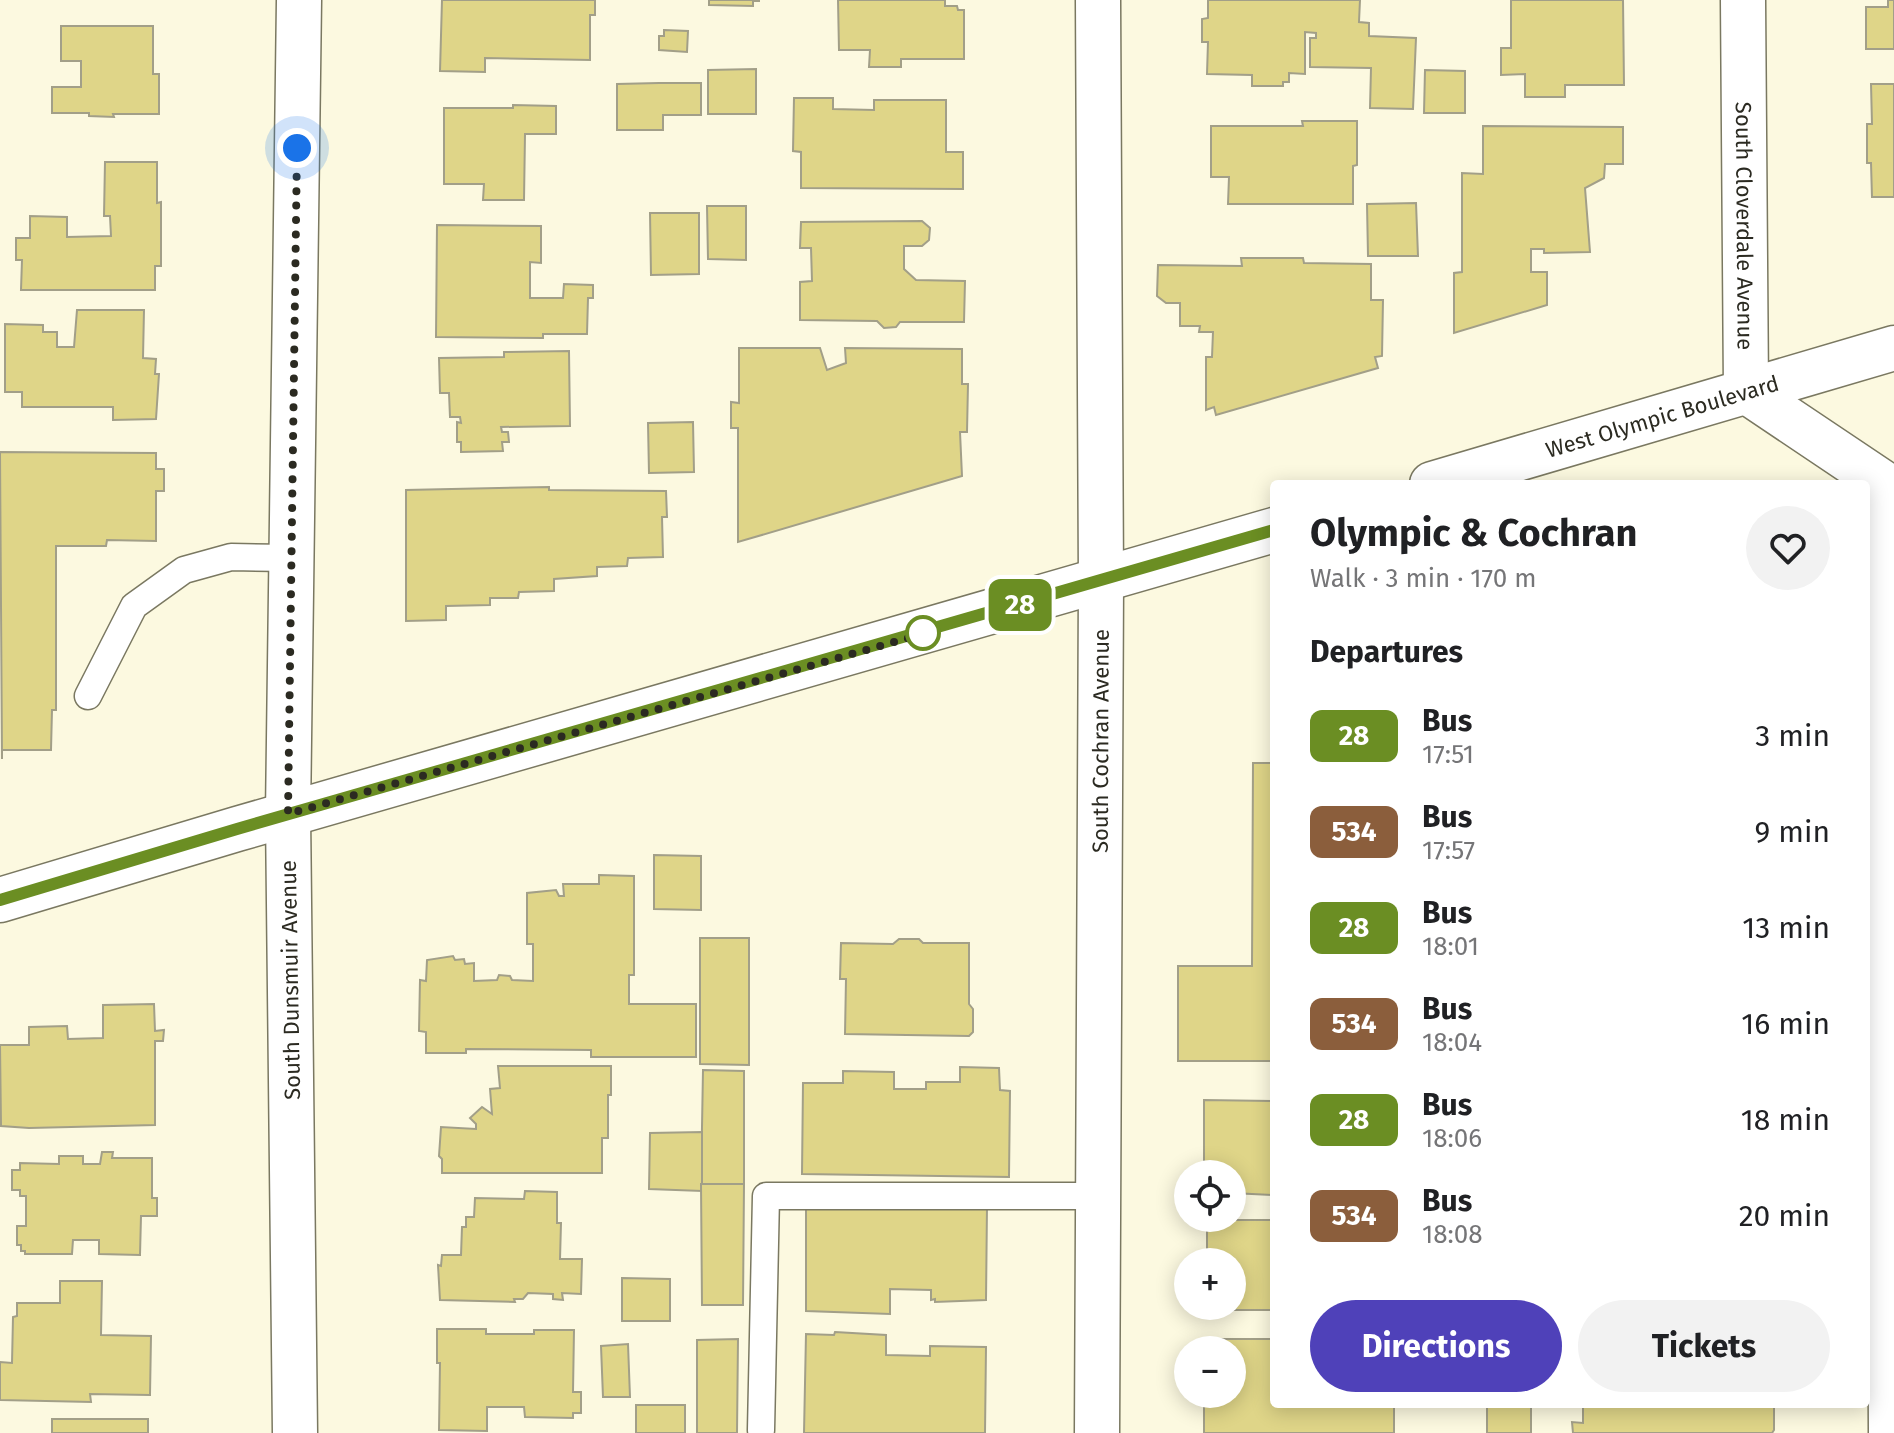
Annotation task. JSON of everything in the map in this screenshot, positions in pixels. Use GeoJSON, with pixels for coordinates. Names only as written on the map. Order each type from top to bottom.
{"type":"FeatureCollection","features":[{"type":"Feature","properties":{"kind":"street","name":"South Dunsmuir Avenue"},"geometry":{"type":"LineString","coordinates":[[295,1433],[288,814],[299,0]]}},
{"type":"Feature","properties":{"kind":"street","name":"South Cochran Avenue"},"geometry":{"type":"LineString","coordinates":[[1097,1433],[1101,582],[1098,0]]}},
{"type":"Feature","properties":{"kind":"street","name":"South Cloverdale Avenue"},"geometry":{"type":"LineString","coordinates":[[1743,0],[1746,391]]}},
{"type":"Feature","properties":{"kind":"street","name":"West Olympic Boulevard"},"geometry":{"type":"LineString","coordinates":[[1446,480],[1894,348]]}},
{"type":"Feature","properties":{"kind":"street"},"geometry":{"type":"LineString","coordinates":[[1746,391],[1886,485],[1891,1433]]}},
{"type":"Feature","properties":{"kind":"street"},"geometry":{"type":"LineString","coordinates":[[0,900],[1270,531]]}},
{"type":"Feature","properties":{"kind":"lane"},"geometry":{"type":"LineString","coordinates":[[88,696],[134,606],[184,570],[231,557],[291,558]]}},
{"type":"Feature","properties":{"kind":"lane"},"geometry":{"type":"LineString","coordinates":[[761,1430],[766,1196],[1099,1196]]}},
{"type":"Feature","properties":{"kind":"building"},"geometry":{"type":"Polygon","coordinates":[[[442,0],[595,0],[595,15],[590,15],[590,60],[485,58],[485,72],[440,71],[442,0]]]}},
{"type":"Feature","properties":{"kind":"building"},"geometry":{"type":"Polygon","coordinates":[[[709,0],[759,1],[753,1],[753,6],[709,5],[709,0]]]}},
{"type":"Feature","properties":{"kind":"building"},"geometry":{"type":"Polygon","coordinates":[[[838,0],[945,0],[945,6],[957,6],[958,10],[964,10],[964,59],[901,59],[901,67],[869,67],[870,50],[839,50],[838,0]]]}},
{"type":"Feature","properties":{"kind":"building"},"geometry":{"type":"Polygon","coordinates":[[[1208,0],[1360,0],[1359,22],[1369,23],[1369,36],[1416,38],[1413,109],[1370,108],[1371,68],[1310,67],[1310,38],[1316,38],[1316,33],[1305,32],[1305,74],[1289,73],[1289,82],[1283,82],[1283,86],[1252,86],[1252,75],[1207,74],[1208,42],[1202,42],[1202,19],[1208,18],[1208,0]]]}},
{"type":"Feature","properties":{"kind":"building"},"geometry":{"type":"Polygon","coordinates":[[[1511,0],[1623,0],[1624,85],[1565,85],[1565,97],[1525,97],[1525,74],[1501,75],[1501,48],[1511,48],[1511,0]]]}},
{"type":"Feature","properties":{"kind":"building"},"geometry":{"type":"Polygon","coordinates":[[[1888,0],[1894,0],[1894,49],[1866,49],[1866,7],[1888,7],[1888,0]]]}},
{"type":"Feature","properties":{"kind":"building"},"geometry":{"type":"Polygon","coordinates":[[[61,26],[153,26],[153,74],[159,74],[159,114],[113,114],[114,117],[52,113],[52,87],[81,87],[81,61],[61,61],[61,26]]]}},
{"type":"Feature","properties":{"kind":"building"},"geometry":{"type":"Polygon","coordinates":[[[664,30],[688,31],[687,52],[659,50],[659,36],[664,36],[664,30]]]}},
{"type":"Feature","properties":{"kind":"building"},"geometry":{"type":"Polygon","coordinates":[[[756,69],[756,114],[708,114],[708,70],[756,69]]]}},
{"type":"Feature","properties":{"kind":"building"},"geometry":{"type":"Polygon","coordinates":[[[1425,70],[1465,71],[1465,113],[1424,113],[1425,70]]]}},
{"type":"Feature","properties":{"kind":"building"},"geometry":{"type":"Polygon","coordinates":[[[701,83],[701,115],[663,115],[663,130],[617,130],[617,84],[701,83]]]}},
{"type":"Feature","properties":{"kind":"building"},"geometry":{"type":"Polygon","coordinates":[[[1871,84],[1894,84],[1894,197],[1872,197],[1871,163],[1867,163],[1867,124],[1872,124],[1871,84]]]}},
{"type":"Feature","properties":{"kind":"building"},"geometry":{"type":"Polygon","coordinates":[[[794,98],[833,98],[833,109],[874,110],[874,100],[946,100],[946,152],[963,152],[963,189],[801,188],[801,152],[793,151],[794,98]]]}},
{"type":"Feature","properties":{"kind":"building"},"geometry":{"type":"Polygon","coordinates":[[[513,105],[556,106],[556,134],[525,134],[524,200],[483,200],[484,184],[444,184],[444,108],[513,108],[513,105]]]}},
{"type":"Feature","properties":{"kind":"building"},"geometry":{"type":"Polygon","coordinates":[[[1302,121],[1357,121],[1353,204],[1228,204],[1229,177],[1211,177],[1211,126],[1303,126],[1302,121]]]}},
{"type":"Feature","properties":{"kind":"building"},"geometry":{"type":"Polygon","coordinates":[[[1483,126],[1623,127],[1623,164],[1605,164],[1604,178],[1585,188],[1590,252],[1544,253],[1544,249],[1531,249],[1531,272],[1547,272],[1547,305],[1454,333],[1454,273],[1462,272],[1462,173],[1483,174],[1483,126]]]}},
{"type":"Feature","properties":{"kind":"building"},"geometry":{"type":"Polygon","coordinates":[[[105,162],[157,162],[157,203],[161,202],[161,266],[155,266],[155,290],[21,290],[22,260],[16,260],[16,238],[30,238],[30,216],[67,217],[67,237],[111,236],[110,216],[104,216],[105,162]]]}},
{"type":"Feature","properties":{"kind":"building"},"geometry":{"type":"Polygon","coordinates":[[[1416,203],[1418,256],[1368,256],[1367,204],[1416,203]]]}},
{"type":"Feature","properties":{"kind":"building"},"geometry":{"type":"Polygon","coordinates":[[[707,206],[746,206],[746,260],[708,259],[707,206]]]}},
{"type":"Feature","properties":{"kind":"building"},"geometry":{"type":"Polygon","coordinates":[[[650,213],[699,213],[699,274],[651,275],[650,213]]]}},
{"type":"Feature","properties":{"kind":"building"},"geometry":{"type":"Polygon","coordinates":[[[922,221],[930,228],[929,240],[922,246],[904,246],[904,269],[916,280],[965,281],[964,322],[900,322],[896,327],[884,328],[877,321],[800,320],[800,282],[812,281],[811,248],[800,248],[801,222],[922,221]]]}},
{"type":"Feature","properties":{"kind":"building"},"geometry":{"type":"Polygon","coordinates":[[[437,225],[541,226],[541,263],[530,262],[530,298],[563,298],[564,284],[593,285],[593,298],[588,298],[587,334],[543,334],[543,338],[436,337],[437,225]]]}},
{"type":"Feature","properties":{"kind":"building"},"geometry":{"type":"Polygon","coordinates":[[[1241,258],[1303,258],[1304,263],[1371,264],[1371,300],[1383,300],[1382,356],[1375,357],[1378,368],[1216,415],[1214,407],[1206,410],[1206,357],[1212,357],[1213,332],[1199,332],[1200,326],[1180,326],[1180,303],[1166,303],[1157,296],[1158,265],[1242,266],[1241,258]]]}},
{"type":"Feature","properties":{"kind":"building"},"geometry":{"type":"Polygon","coordinates":[[[77,310],[144,310],[143,358],[156,359],[155,374],[159,374],[156,419],[113,420],[113,407],[22,407],[22,392],[5,392],[5,324],[43,325],[43,332],[57,332],[57,347],[74,347],[77,310]]]}},
{"type":"Feature","properties":{"kind":"building"},"geometry":{"type":"Polygon","coordinates":[[[739,348],[820,348],[827,370],[846,363],[845,348],[962,349],[962,384],[968,384],[967,432],[960,432],[962,476],[738,542],[738,428],[731,428],[731,402],[739,403],[739,348]]]}},
{"type":"Feature","properties":{"kind":"building"},"geometry":{"type":"Polygon","coordinates":[[[569,351],[570,426],[501,427],[502,432],[508,432],[509,442],[502,442],[503,451],[461,452],[461,442],[457,442],[460,417],[450,417],[449,393],[440,393],[439,358],[504,357],[504,352],[569,351]]]}},
{"type":"Feature","properties":{"kind":"building"},"geometry":{"type":"Polygon","coordinates":[[[693,422],[694,472],[649,473],[648,423],[693,422]]]}},
{"type":"Feature","properties":{"kind":"building"},"geometry":{"type":"Polygon","coordinates":[[[0,452],[156,453],[156,469],[164,469],[164,491],[156,491],[156,541],[107,540],[106,546],[56,546],[56,710],[52,710],[51,750],[2,750],[2,759],[0,452]]]}},
{"type":"Feature","properties":{"kind":"building"},"geometry":{"type":"Polygon","coordinates":[[[549,487],[549,490],[666,491],[667,517],[662,517],[663,557],[628,558],[627,566],[597,567],[597,576],[554,579],[554,591],[519,592],[518,598],[490,598],[490,605],[446,606],[446,620],[406,621],[406,490],[549,487]]]}},
{"type":"Feature","properties":{"kind":"building"},"geometry":{"type":"Polygon","coordinates":[[[1253,763],[1270,763],[1270,1061],[1178,1061],[1178,966],[1252,966],[1253,763]]]}},
{"type":"Feature","properties":{"kind":"building"},"geometry":{"type":"Polygon","coordinates":[[[654,855],[701,856],[701,910],[654,909],[654,855]]]}},
{"type":"Feature","properties":{"kind":"building"},"geometry":{"type":"Polygon","coordinates":[[[599,875],[634,876],[634,975],[629,975],[629,1004],[696,1004],[696,1057],[591,1057],[591,1050],[466,1049],[466,1053],[426,1053],[426,1032],[419,1031],[420,980],[426,981],[427,960],[453,956],[455,960],[464,959],[465,964],[474,963],[474,981],[497,980],[499,975],[510,976],[512,980],[533,981],[533,944],[527,944],[527,893],[556,890],[559,896],[564,896],[563,884],[599,884],[599,875]]]}},
{"type":"Feature","properties":{"kind":"building"},"geometry":{"type":"Polygon","coordinates":[[[700,938],[749,938],[749,1065],[700,1064],[700,938]]]}},
{"type":"Feature","properties":{"kind":"building"},"geometry":{"type":"Polygon","coordinates":[[[899,939],[919,939],[923,943],[969,943],[969,1004],[973,1009],[973,1032],[969,1036],[845,1034],[846,979],[840,979],[841,943],[893,944],[899,939]]]}},
{"type":"Feature","properties":{"kind":"building"},"geometry":{"type":"Polygon","coordinates":[[[154,1004],[155,1031],[164,1030],[163,1041],[155,1041],[155,1125],[1,1126],[0,1045],[29,1045],[29,1027],[67,1026],[68,1039],[103,1038],[103,1005],[154,1004]]]}},
{"type":"Feature","properties":{"kind":"building"},"geometry":{"type":"Polygon","coordinates":[[[498,1066],[611,1066],[608,1138],[602,1138],[602,1173],[442,1173],[442,1159],[439,1156],[441,1127],[476,1129],[470,1118],[482,1107],[492,1114],[490,1089],[500,1088],[498,1066]]]}},
{"type":"Feature","properties":{"kind":"building"},"geometry":{"type":"Polygon","coordinates":[[[960,1067],[999,1068],[1000,1090],[1010,1091],[1009,1177],[802,1174],[803,1083],[843,1083],[843,1071],[894,1072],[894,1089],[926,1089],[926,1082],[960,1082],[960,1067]]]}},
{"type":"Feature","properties":{"kind":"building"},"geometry":{"type":"Polygon","coordinates":[[[703,1070],[744,1071],[744,1184],[701,1184],[703,1070]]]}},
{"type":"Feature","properties":{"kind":"building"},"geometry":{"type":"Polygon","coordinates":[[[1204,1100],[1270,1101],[1270,1195],[1246,1194],[1246,1160],[1204,1160],[1204,1100]]]}},
{"type":"Feature","properties":{"kind":"building"},"geometry":{"type":"Polygon","coordinates":[[[702,1132],[702,1191],[649,1189],[650,1133],[702,1132]]]}},
{"type":"Feature","properties":{"kind":"building"},"geometry":{"type":"Polygon","coordinates":[[[102,1152],[113,1152],[112,1158],[152,1158],[152,1198],[157,1198],[157,1216],[141,1216],[140,1255],[99,1254],[99,1240],[73,1240],[72,1254],[25,1254],[21,1251],[21,1245],[17,1245],[17,1226],[26,1226],[26,1196],[20,1196],[20,1190],[12,1190],[12,1170],[20,1170],[20,1163],[59,1164],[59,1156],[83,1156],[83,1164],[100,1164],[102,1152]]]}},
{"type":"Feature","properties":{"kind":"building"},"geometry":{"type":"Polygon","coordinates":[[[701,1184],[744,1184],[743,1305],[702,1305],[701,1184]]]}},
{"type":"Feature","properties":{"kind":"building"},"geometry":{"type":"Polygon","coordinates":[[[525,1191],[557,1192],[557,1223],[561,1223],[560,1259],[582,1259],[581,1294],[562,1293],[563,1300],[553,1299],[553,1294],[528,1293],[523,1299],[514,1299],[515,1302],[440,1300],[438,1265],[441,1266],[442,1255],[461,1255],[462,1227],[466,1227],[466,1217],[474,1217],[475,1198],[524,1199],[525,1191]]]}},
{"type":"Feature","properties":{"kind":"building"},"geometry":{"type":"Polygon","coordinates":[[[987,1206],[986,1300],[935,1302],[935,1299],[931,1300],[931,1290],[890,1289],[890,1314],[806,1311],[806,1208],[987,1206]]]}},
{"type":"Feature","properties":{"kind":"building"},"geometry":{"type":"Polygon","coordinates":[[[1246,1220],[1270,1220],[1270,1310],[1246,1310],[1246,1248],[1207,1248],[1207,1232],[1246,1232],[1246,1220]]]}},
{"type":"Feature","properties":{"kind":"building"},"geometry":{"type":"Polygon","coordinates":[[[622,1278],[670,1279],[670,1321],[622,1321],[622,1278]]]}},
{"type":"Feature","properties":{"kind":"building"},"geometry":{"type":"Polygon","coordinates":[[[60,1281],[102,1281],[101,1335],[151,1336],[150,1395],[90,1394],[91,1402],[0,1400],[0,1362],[12,1363],[13,1317],[17,1316],[17,1303],[60,1303],[60,1281]]]}},
{"type":"Feature","properties":{"kind":"building"},"geometry":{"type":"Polygon","coordinates":[[[437,1329],[486,1329],[486,1334],[574,1330],[573,1392],[581,1392],[581,1413],[573,1413],[573,1418],[525,1417],[524,1407],[487,1407],[487,1431],[439,1430],[437,1329]]]}},
{"type":"Feature","properties":{"kind":"building"},"geometry":{"type":"Polygon","coordinates":[[[835,1332],[886,1335],[886,1355],[930,1356],[930,1346],[986,1347],[985,1433],[804,1433],[806,1334],[834,1335],[835,1332]]]}},
{"type":"Feature","properties":{"kind":"building"},"geometry":{"type":"Polygon","coordinates":[[[738,1339],[737,1433],[697,1433],[697,1340],[738,1339]]]}},
{"type":"Feature","properties":{"kind":"building"},"geometry":{"type":"Polygon","coordinates":[[[1246,1339],[1270,1339],[1270,1408],[1394,1408],[1394,1433],[1204,1433],[1204,1408],[1246,1408],[1246,1339]]]}},
{"type":"Feature","properties":{"kind":"building"},"geometry":{"type":"Polygon","coordinates":[[[628,1344],[630,1397],[603,1397],[601,1346],[628,1344]]]}},
{"type":"Feature","properties":{"kind":"building"},"geometry":{"type":"Polygon","coordinates":[[[636,1405],[685,1405],[685,1433],[636,1433],[636,1405]]]}},
{"type":"Feature","properties":{"kind":"building"},"geometry":{"type":"Polygon","coordinates":[[[1487,1408],[1531,1408],[1531,1433],[1487,1433],[1487,1408]]]}},
{"type":"Feature","properties":{"kind":"building"},"geometry":{"type":"Polygon","coordinates":[[[1583,1408],[1774,1408],[1772,1433],[1573,1433],[1572,1422],[1583,1423],[1583,1408]]]}},
{"type":"Feature","properties":{"kind":"building"},"geometry":{"type":"Polygon","coordinates":[[[52,1419],[148,1419],[148,1433],[52,1433],[52,1419]]]}},
{"type":"Feature","properties":{"kind":"bus line","name":"28"},"geometry":{"type":"LineString","coordinates":[[0,900],[1270,531]]}},
{"type":"Feature","properties":{"kind":"route"},"geometry":{"type":"LineString","coordinates":[[297,148],[288,814],[926,633],[923,633]]}}]}
